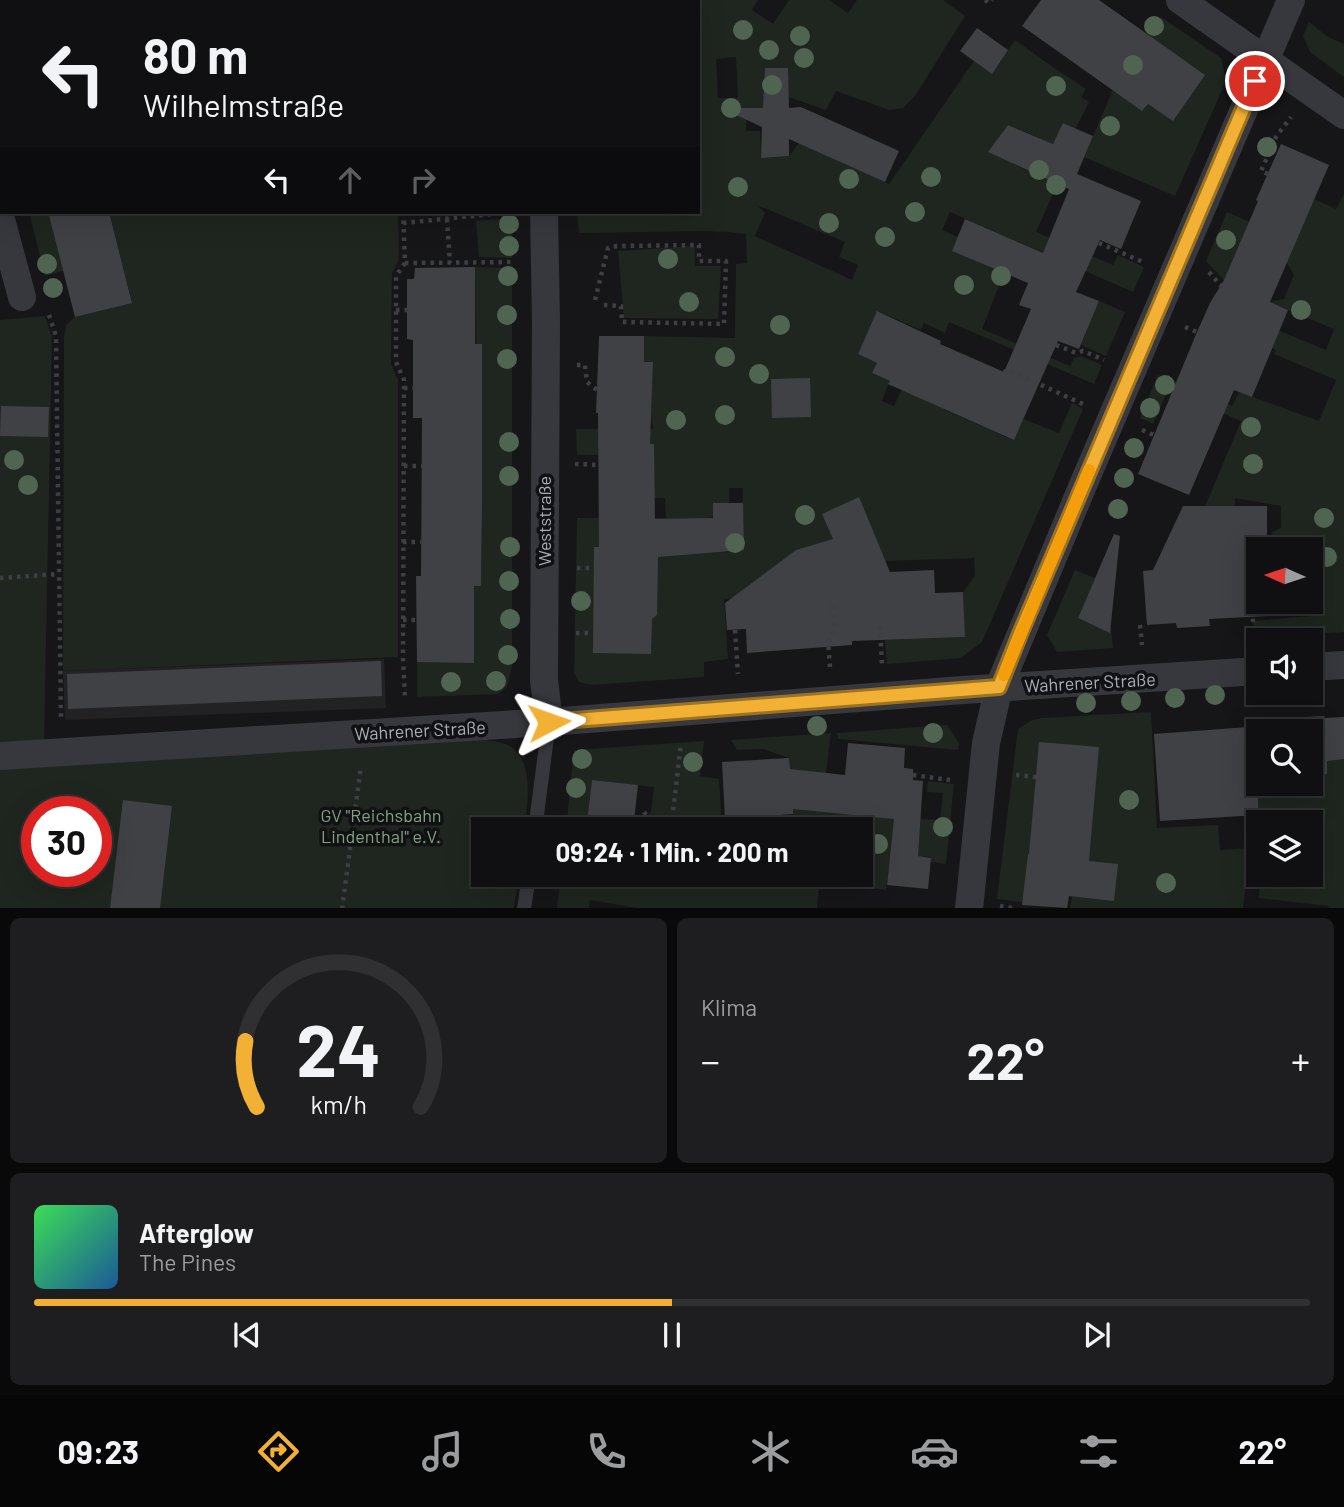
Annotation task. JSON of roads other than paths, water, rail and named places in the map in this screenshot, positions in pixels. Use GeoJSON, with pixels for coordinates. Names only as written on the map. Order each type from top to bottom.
{"type":"FeatureCollection","features":[{"type":"Feature","properties":{"kind":"street"},"geometry":{"type":"LineString","coordinates":[[1180,0],[1344,116]]}},
{"type":"Feature","properties":{"kind":"street"},"geometry":{"type":"LineString","coordinates":[[969,908],[986,743],[999,687],[1291,0]]}},
{"type":"Feature","properties":{"kind":"street","name":"Weststraße"},"geometry":{"type":"LineString","coordinates":[[544,214],[544,680],[549,722]]}},
{"type":"Feature","properties":{"kind":"street"},"geometry":{"type":"LineString","coordinates":[[0,216],[22,297]]}},
{"type":"Feature","properties":{"kind":"street","name":"Wahrener Straße"},"geometry":{"type":"LineString","coordinates":[[0,756],[405,732],[678,712],[999,687],[1246,659]]}},
{"type":"Feature","properties":{"kind":"street"},"geometry":{"type":"LineString","coordinates":[[1323,666],[1344,665]]}},
{"type":"Feature","properties":{"kind":"lane","name":"Weststraße"},"geometry":{"type":"LineString","coordinates":[[537,817],[549,722]]}},
{"type":"Feature","properties":{"kind":"lane"},"geometry":{"type":"LineString","coordinates":[[524,908],[527,887]]}},
{"type":"Feature","properties":{"kind":"park label","name":"GV \"Reichsbahn Lindenthal\" e.V."},"geometry":{"type":"Point","coordinates":[381,825]}}]}
